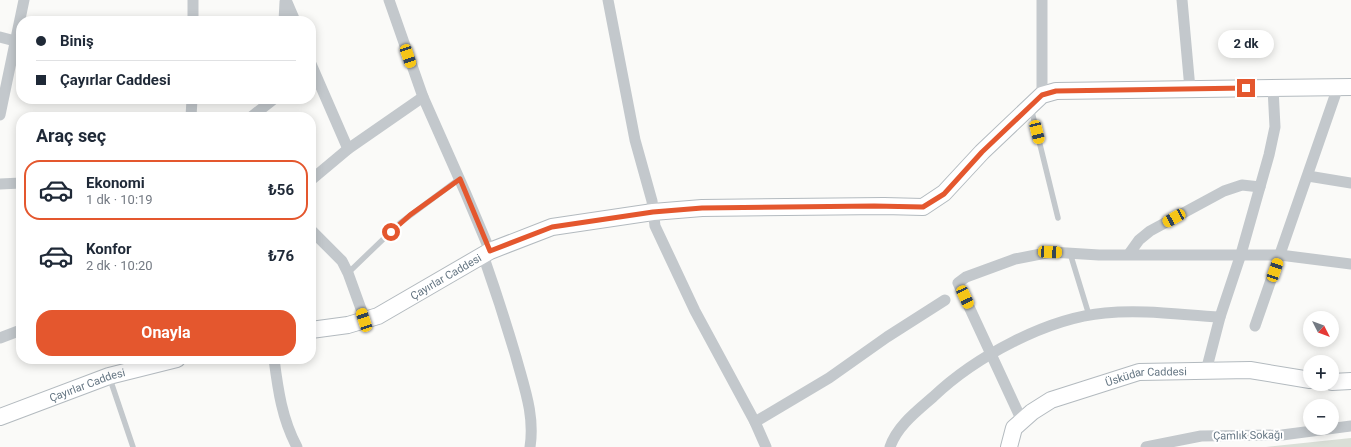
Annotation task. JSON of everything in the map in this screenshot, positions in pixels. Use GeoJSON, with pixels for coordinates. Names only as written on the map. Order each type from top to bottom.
{"type":"FeatureCollection","features":[{"type":"Feature","properties":{"kind":"street"},"geometry":{"type":"LineString","coordinates":[[21,16],[24,0]]}},
{"type":"Feature","properties":{"kind":"street"},"geometry":{"type":"LineString","coordinates":[[193,0],[193,16]]}},
{"type":"Feature","properties":{"kind":"street"},"geometry":{"type":"LineString","coordinates":[[284,16],[286,0]]}},
{"type":"Feature","properties":{"kind":"street"},"geometry":{"type":"LineString","coordinates":[[286,0],[293,16]]}},
{"type":"Feature","properties":{"kind":"street"},"geometry":{"type":"LineString","coordinates":[[388,0],[423,97],[460,179],[486,253],[530,406],[532,429],[530,447]]}},
{"type":"Feature","properties":{"kind":"street"},"geometry":{"type":"LineString","coordinates":[[608,0],[635,140],[652,201],[655,226],[692,304],[755,422],[766,447]]}},
{"type":"Feature","properties":{"kind":"street"},"geometry":{"type":"LineString","coordinates":[[1042,0],[1042,95],[1056,91],[1344,87],[1308,176],[1255,326]]}},
{"type":"Feature","properties":{"kind":"street"},"geometry":{"type":"LineString","coordinates":[[1182,0],[1190,89]]}},
{"type":"Feature","properties":{"kind":"street"},"geometry":{"type":"LineString","coordinates":[[0,37],[15,42]]}},
{"type":"Feature","properties":{"kind":"street"},"geometry":{"type":"LineString","coordinates":[[0,115],[16,66],[16,37]]}},
{"type":"Feature","properties":{"kind":"street"},"geometry":{"type":"LineString","coordinates":[[316,77],[348,149]]}},
{"type":"Feature","properties":{"kind":"street"},"geometry":{"type":"LineString","coordinates":[[1206,371],[1220,317],[1241,254],[1275,127],[1274,88]]}},
{"type":"Feature","properties":{"kind":"street","name":"Çayırlar Caddesi"},"geometry":{"type":"LineString","coordinates":[[316,329],[348,325],[378,316],[486,253],[552,227],[653,212],[702,208],[874,206],[923,207],[944,194],[982,152],[1042,95]]}},
{"type":"Feature","properties":{"kind":"street"},"geometry":{"type":"LineString","coordinates":[[316,176],[348,149],[423,97]]}},
{"type":"Feature","properties":{"kind":"street"},"geometry":{"type":"LineString","coordinates":[[257,112],[268,104]]}},
{"type":"Feature","properties":{"kind":"street"},"geometry":{"type":"LineString","coordinates":[[1308,176],[1351,183]]}},
{"type":"Feature","properties":{"kind":"street"},"geometry":{"type":"LineString","coordinates":[[0,184],[16,183]]}},
{"type":"Feature","properties":{"kind":"street"},"geometry":{"type":"LineString","coordinates":[[1129,254],[1139,240],[1150,231],[1224,191],[1242,185],[1260,186]]}},
{"type":"Feature","properties":{"kind":"street"},"geometry":{"type":"LineString","coordinates":[[316,235],[342,261],[348,273],[364,320]]}},
{"type":"Feature","properties":{"kind":"street"},"geometry":{"type":"LineString","coordinates":[[1022,421],[958,283],[966,277],[1015,259],[1050,252],[1099,255],[1280,255],[1351,264]]}},
{"type":"Feature","properties":{"kind":"street"},"geometry":{"type":"LineString","coordinates":[[755,422],[829,378],[887,337],[945,300]]}},
{"type":"Feature","properties":{"kind":"street"},"geometry":{"type":"LineString","coordinates":[[890,447],[895,436],[904,424],[943,387],[974,364],[1038,330],[1062,321],[1106,312],[1220,317]]}},
{"type":"Feature","properties":{"kind":"street"},"geometry":{"type":"LineString","coordinates":[[0,338],[16,332]]}},
{"type":"Feature","properties":{"kind":"street","name":"Çayırlar Caddesi"},"geometry":{"type":"LineString","coordinates":[[0,417],[109,376],[157,364]]}},
{"type":"Feature","properties":{"kind":"street"},"geometry":{"type":"LineString","coordinates":[[275,364],[284,415],[297,447]]}},
{"type":"Feature","properties":{"kind":"street","name":"Üsküdar Caddesi"},"geometry":{"type":"LineString","coordinates":[[1009,447],[1014,428],[1032,412],[1051,400],[1139,372],[1250,370],[1303,379]]}},
{"type":"Feature","properties":{"kind":"street"},"geometry":{"type":"LineString","coordinates":[[1339,382],[1351,381]]}},
{"type":"Feature","properties":{"kind":"street","name":"Çamlık Sokağı"},"geometry":{"type":"LineString","coordinates":[[1146,447],[1201,436],[1282,436],[1351,426]]}},
{"type":"Feature","properties":{"kind":"lane"},"geometry":{"type":"LineString","coordinates":[[1030,106],[1058,218]]}},
{"type":"Feature","properties":{"kind":"lane"},"geometry":{"type":"LineString","coordinates":[[348,273],[410,215],[460,179]]}},
{"type":"Feature","properties":{"kind":"lane"},"geometry":{"type":"LineString","coordinates":[[1070,253],[1089,315]]}},
{"type":"Feature","properties":{"kind":"lane"},"geometry":{"type":"LineString","coordinates":[[109,376],[133,447]]}},
{"type":"Feature","properties":{"kind":"shaded area"},"geometry":{"type":"Polygon","coordinates":[[[1351,438],[1351,447],[1266,447],[1351,438]]]}},
{"type":"Feature","properties":{"kind":"route"},"geometry":{"type":"LineString","coordinates":[[391,232],[410,215],[460,179],[490,251],[552,227],[653,212],[702,208],[874,206],[923,207],[944,194],[982,152],[1042,95],[1056,91],[1246,88]]}}]}
